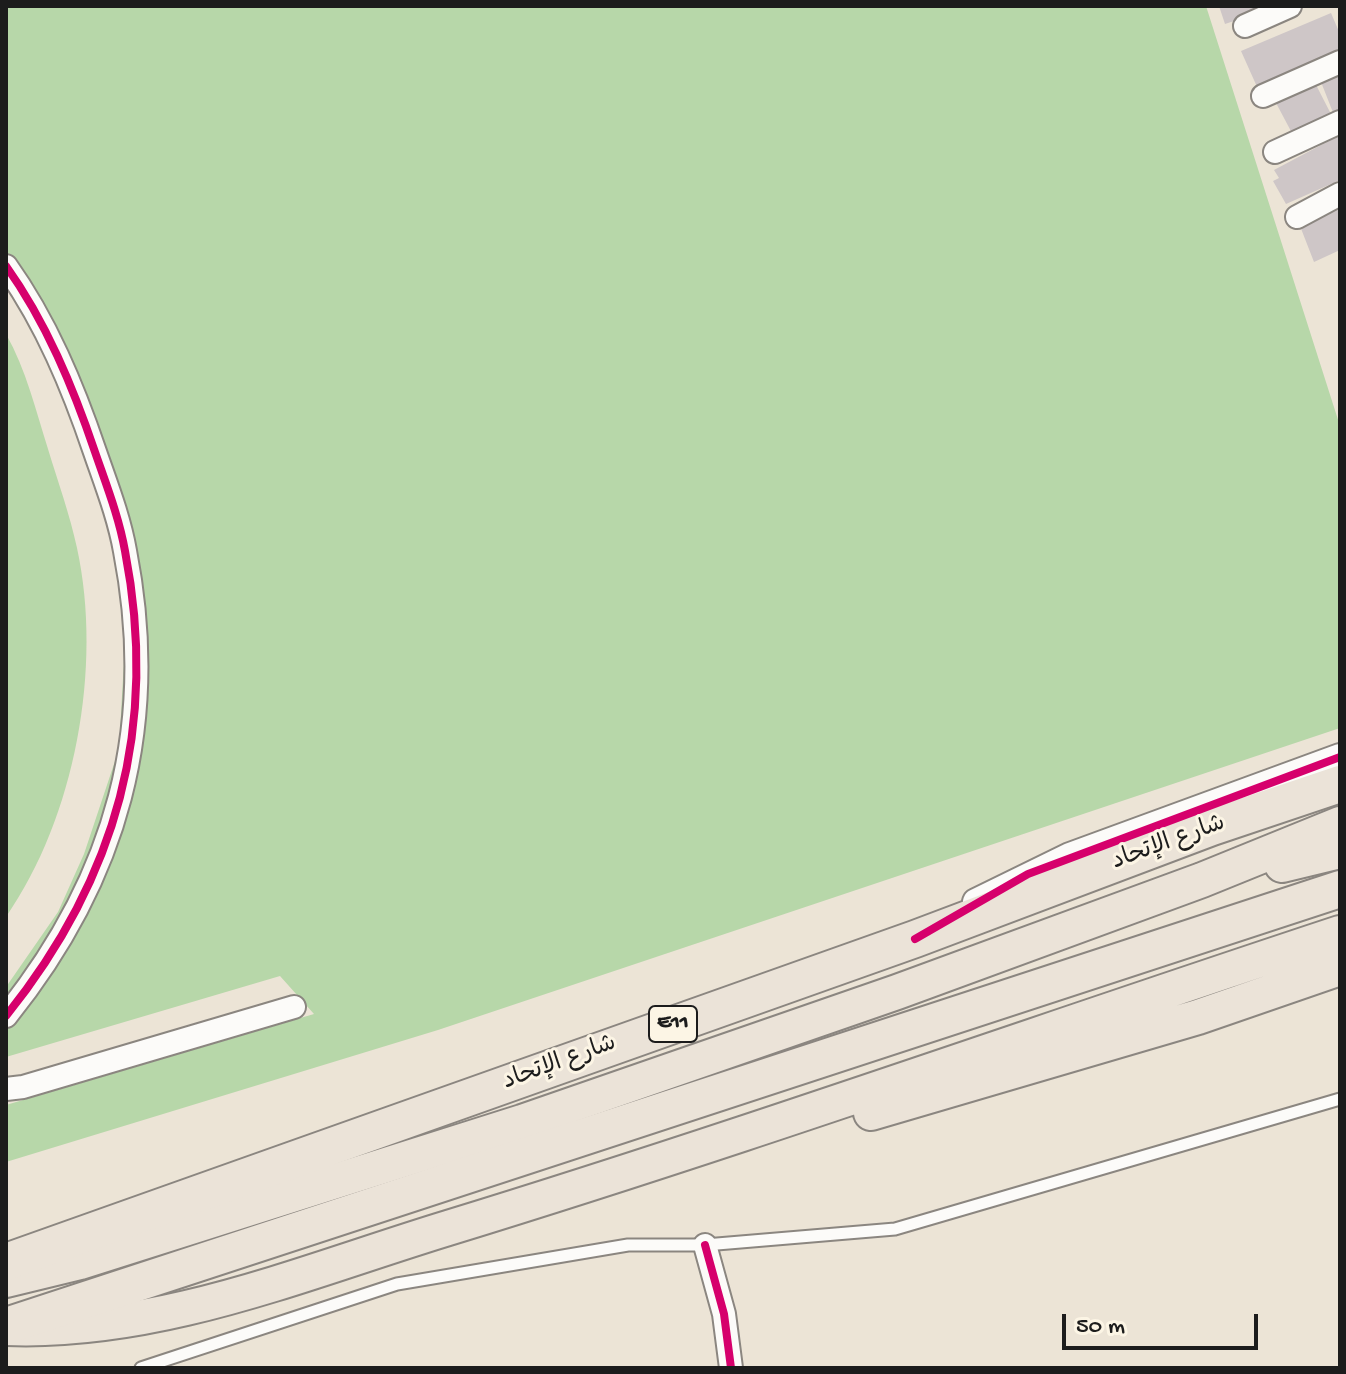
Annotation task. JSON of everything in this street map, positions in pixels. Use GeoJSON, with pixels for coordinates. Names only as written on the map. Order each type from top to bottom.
{"type":"FeatureCollection","features":[{"type":"Feature","properties":{"kind":"highway","name":"شارع الإتحاد"},"geometry":{"type":"LineString","coordinates":[[6,1262],[915,939],[1212,827],[1340,784]]}},
{"type":"Feature","properties":{"kind":"highway"},"geometry":{"type":"LineString","coordinates":[[6,1327],[1340,889]]}},
{"type":"Feature","properties":{"kind":"main road"},"geometry":{"type":"LineString","coordinates":[[6,1280],[80,1262],[434,1153],[897,992],[1202,880],[1340,824]]}},
{"type":"Feature","properties":{"kind":"main road"},"geometry":{"type":"LineString","coordinates":[[1202,880],[1340,851]]}},
{"type":"Feature","properties":{"kind":"main road"},"geometry":{"type":"LineString","coordinates":[[6,1327],[92,1327],[143,1319],[661,1163],[1340,933]]}},
{"type":"Feature","properties":{"kind":"main road"},"geometry":{"type":"LineString","coordinates":[[661,1163],[963,1088],[1198,1017],[1340,968]]}},
{"type":"Feature","properties":{"kind":"street"},"geometry":{"type":"LineString","coordinates":[[1245,26],[1290,6]]}},
{"type":"Feature","properties":{"kind":"street"},"geometry":{"type":"LineString","coordinates":[[1263,96],[1340,62]]}},
{"type":"Feature","properties":{"kind":"street"},"geometry":{"type":"LineString","coordinates":[[1275,152],[1340,122]]}},
{"type":"Feature","properties":{"kind":"street"},"geometry":{"type":"LineString","coordinates":[[1297,217],[1340,194]]}},
{"type":"Feature","properties":{"kind":"street"},"geometry":{"type":"LineString","coordinates":[[6,266],[45,331],[78,401],[125,549],[136,638],[129,758],[117,815],[97,872],[70,927],[6,1016]]}},
{"type":"Feature","properties":{"kind":"street"},"geometry":{"type":"LineString","coordinates":[[915,939],[1028,874],[1340,757]]}},
{"type":"Feature","properties":{"kind":"street"},"geometry":{"type":"LineString","coordinates":[[6,1089],[23,1087],[294,1007]]}},
{"type":"Feature","properties":{"kind":"street"},"geometry":{"type":"LineString","coordinates":[[705,1245],[724,1314],[731,1368]]}},
{"type":"Feature","properties":{"kind":"lane"},"geometry":{"type":"LineString","coordinates":[[141,1368],[397,1284],[628,1245],[705,1245],[895,1229],[1340,1099]]}},
{"type":"Feature","properties":{"kind":"green space"},"geometry":{"type":"Polygon","coordinates":[[[6,6],[1206,6],[1340,426],[1340,728],[438,1030],[6,1162],[6,1105],[314,1014],[280,976],[6,1057],[6,987],[58,912],[84,854],[119,749],[126,625],[117,542],[69,384],[6,257],[6,6]]]}},
{"type":"Feature","properties":{"kind":"green space"},"geometry":{"type":"Polygon","coordinates":[[[6,334],[30,390],[71,523],[84,594],[87,642],[77,740],[66,788],[30,878],[6,917],[6,334]]]}},
{"type":"Feature","properties":{"kind":"building"},"geometry":{"type":"Polygon","coordinates":[[[1219,6],[1262,6],[1264,11],[1225,24],[1219,6]]]}},
{"type":"Feature","properties":{"kind":"building"},"geometry":{"type":"Polygon","coordinates":[[[1331,13],[1340,34],[1340,53],[1258,89],[1241,51],[1331,13]]]}},
{"type":"Feature","properties":{"kind":"building"},"geometry":{"type":"Polygon","coordinates":[[[1340,74],[1340,113],[1334,115],[1321,82],[1340,74]]]}},
{"type":"Feature","properties":{"kind":"building"},"geometry":{"type":"Polygon","coordinates":[[[1314,81],[1332,116],[1293,135],[1275,101],[1314,81]]]}},
{"type":"Feature","properties":{"kind":"building"},"geometry":{"type":"Polygon","coordinates":[[[1340,135],[1340,180],[1286,204],[1273,181],[1279,178],[1274,170],[1340,135]]]}},
{"type":"Feature","properties":{"kind":"building"},"geometry":{"type":"Polygon","coordinates":[[[1340,206],[1340,250],[1314,262],[1300,226],[1340,206]]]}},
{"type":"Feature","properties":{"kind":"cycle path"},"geometry":{"type":"LineString","coordinates":[[6,266],[34,310],[57,356],[112,501],[125,551],[134,616],[136,678],[132,739],[120,797],[101,854],[76,910],[44,964],[6,1016]]}},
{"type":"Feature","properties":{"kind":"cycle path"},"geometry":{"type":"LineString","coordinates":[[915,939],[1028,874],[1340,757]]}},
{"type":"Feature","properties":{"kind":"cycle path"},"geometry":{"type":"LineString","coordinates":[[705,1245],[724,1314],[731,1368]]}}]}
